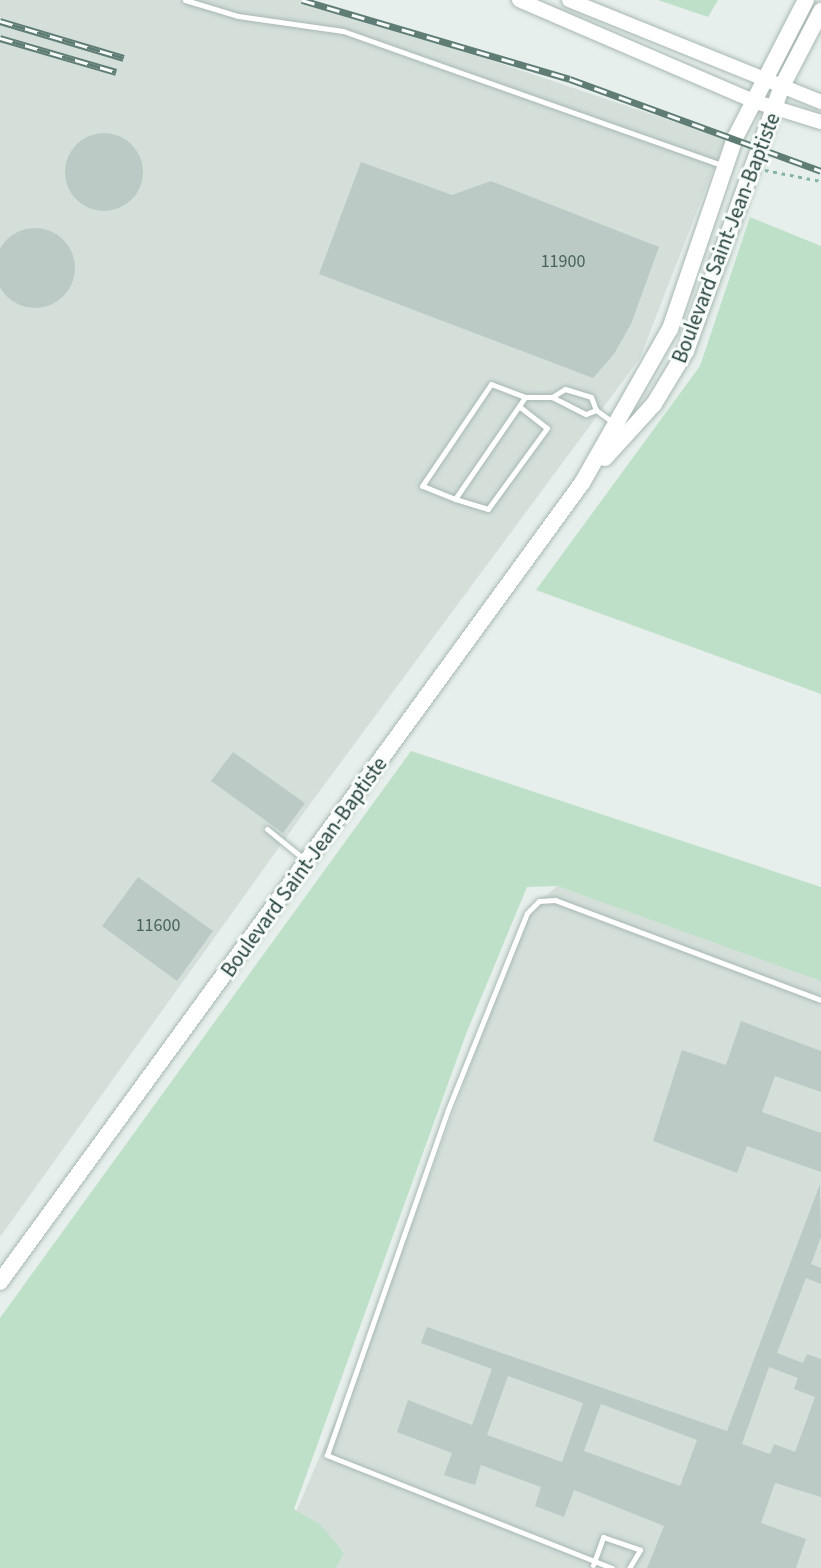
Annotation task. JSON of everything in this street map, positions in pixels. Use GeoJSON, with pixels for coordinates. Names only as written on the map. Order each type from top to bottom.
{"type":"FeatureCollection","features":[{"type":"Feature","properties":{"kind":"main road","name":"Boulevard Saint-Jean-Baptiste"},"geometry":{"type":"LineString","coordinates":[[0,1293],[26,1251],[582,483],[670,329],[726,166],[762,81],[806,0]]}},
{"type":"Feature","properties":{"kind":"main road","name":"Boulevard Saint-Jean-Baptiste"},"geometry":{"type":"LineString","coordinates":[[582,483],[654,404],[686,351],[781,88],[821,12]]}},
{"type":"Feature","properties":{"kind":"main road","name":"Boulevard Saint-Jean-Baptiste"},"geometry":{"type":"LineString","coordinates":[[0,1282],[26,1251]]}},
{"type":"Feature","properties":{"kind":"street"},"geometry":{"type":"LineString","coordinates":[[519,0],[753,101],[821,122]]}},
{"type":"Feature","properties":{"kind":"street"},"geometry":{"type":"LineString","coordinates":[[569,0],[762,81],[821,102]]}},
{"type":"Feature","properties":{"kind":"lane"},"geometry":{"type":"LineString","coordinates":[[185,0],[261,21],[343,31],[726,166]]}},
{"type":"Feature","properties":{"kind":"lane"},"geometry":{"type":"LineString","coordinates":[[520,407],[547,428],[488,509],[422,486],[491,384],[525,397],[552,397],[586,414],[596,410]]}},
{"type":"Feature","properties":{"kind":"lane"},"geometry":{"type":"LineString","coordinates":[[552,397],[565,389],[591,397],[596,410],[617,425]]}},
{"type":"Feature","properties":{"kind":"lane"},"geometry":{"type":"LineString","coordinates":[[455,499],[525,397]]}},
{"type":"Feature","properties":{"kind":"lane"},"geometry":{"type":"LineString","coordinates":[[267,829],[307,862]]}},
{"type":"Feature","properties":{"kind":"lane"},"geometry":{"type":"LineString","coordinates":[[612,1568],[592,1566],[327,1455],[447,1112],[527,913],[539,901],[555,900],[821,1000]]}},
{"type":"Feature","properties":{"kind":"lane"},"geometry":{"type":"LineString","coordinates":[[592,1566],[603,1537],[640,1550],[629,1568]]}},
{"type":"Feature","properties":{"kind":"path"},"geometry":{"type":"LineString","coordinates":[[763,169],[821,181]]}},
{"type":"Feature","properties":{"kind":"shaded area"},"geometry":{"type":"Polygon","coordinates":[[[0,0],[312,0],[725,139],[640,358],[310,804],[0,1237],[0,0]]]}},
{"type":"Feature","properties":{"kind":"shaded area"},"geometry":{"type":"Polygon","coordinates":[[[557,886],[821,980],[821,1568],[336,1568],[344,1552],[296,1512],[364,1353],[527,913],[557,886]]]}},
{"type":"Feature","properties":{"kind":"green space"},"geometry":{"type":"Polygon","coordinates":[[[658,0],[718,0],[708,17],[658,0]]]}},
{"type":"Feature","properties":{"kind":"green space"},"geometry":{"type":"Polygon","coordinates":[[[750,217],[821,246],[821,694],[536,590],[700,366],[750,217]]]}},
{"type":"Feature","properties":{"kind":"green space"},"geometry":{"type":"Polygon","coordinates":[[[411,751],[821,887],[821,981],[557,886],[527,887],[466,1034],[294,1509],[321,1525],[344,1553],[336,1568],[0,1568],[0,1318],[411,751]]]}},
{"type":"Feature","properties":{"kind":"building"},"geometry":{"type":"Polygon","coordinates":[[[104,133],[119,136],[131,145],[140,157],[143,172],[140,187],[131,199],[119,208],[104,211],[89,208],[77,199],[68,187],[65,172],[68,157],[77,145],[89,136],[104,133]]]}},
{"type":"Feature","properties":{"kind":"building"},"geometry":{"type":"Polygon","coordinates":[[[361,162],[452,195],[491,181],[659,247],[631,324],[614,354],[593,378],[319,274],[361,162]]]}},
{"type":"Feature","properties":{"kind":"building"},"geometry":{"type":"Polygon","coordinates":[[[35,228],[50,231],[63,240],[72,253],[75,268],[72,283],[63,296],[50,305],[35,308],[20,305],[7,296],[-2,283],[-5,268],[-2,253],[7,240],[20,231],[35,228]]]}},
{"type":"Feature","properties":{"kind":"building"},"geometry":{"type":"Polygon","coordinates":[[[233,752],[305,803],[283,833],[211,781],[233,752]]]}},
{"type":"Feature","properties":{"kind":"building"},"geometry":{"type":"Polygon","coordinates":[[[138,877],[213,931],[177,981],[102,926],[138,877]]]}},
{"type":"Feature","properties":{"kind":"building"},"geometry":{"type":"Polygon","coordinates":[[[741,1021],[821,1051],[821,1092],[775,1076],[762,1112],[821,1133],[821,1172],[747,1146],[737,1173],[653,1141],[682,1050],[726,1065],[741,1021]]]}},
{"type":"Feature","properties":{"kind":"building"},"geometry":{"type":"Polygon","coordinates":[[[820,1184],[821,1237],[811,1264],[821,1268],[821,1284],[806,1278],[777,1353],[803,1363],[807,1354],[821,1359],[821,1497],[775,1483],[761,1523],[806,1539],[796,1568],[647,1568],[664,1526],[574,1490],[564,1517],[535,1506],[541,1487],[481,1465],[475,1485],[444,1475],[452,1453],[397,1432],[408,1400],[472,1425],[492,1369],[421,1343],[427,1327],[727,1431],[820,1184]],[[769,1367],[742,1444],[770,1454],[774,1444],[795,1452],[815,1397],[794,1389],[798,1378],[769,1367]],[[508,1376],[487,1435],[562,1462],[583,1403],[508,1376]],[[601,1404],[584,1451],[680,1486],[697,1440],[601,1404]]]}},
{"type":"Feature","properties":{"kind":"railway"},"geometry":{"type":"LineString","coordinates":[[302,0],[570,79],[821,171]]}},
{"type":"Feature","properties":{"kind":"railway"},"geometry":{"type":"LineString","coordinates":[[0,21],[124,58]]}},
{"type":"Feature","properties":{"kind":"railway"},"geometry":{"type":"LineString","coordinates":[[0,38],[116,72]]}}]}
